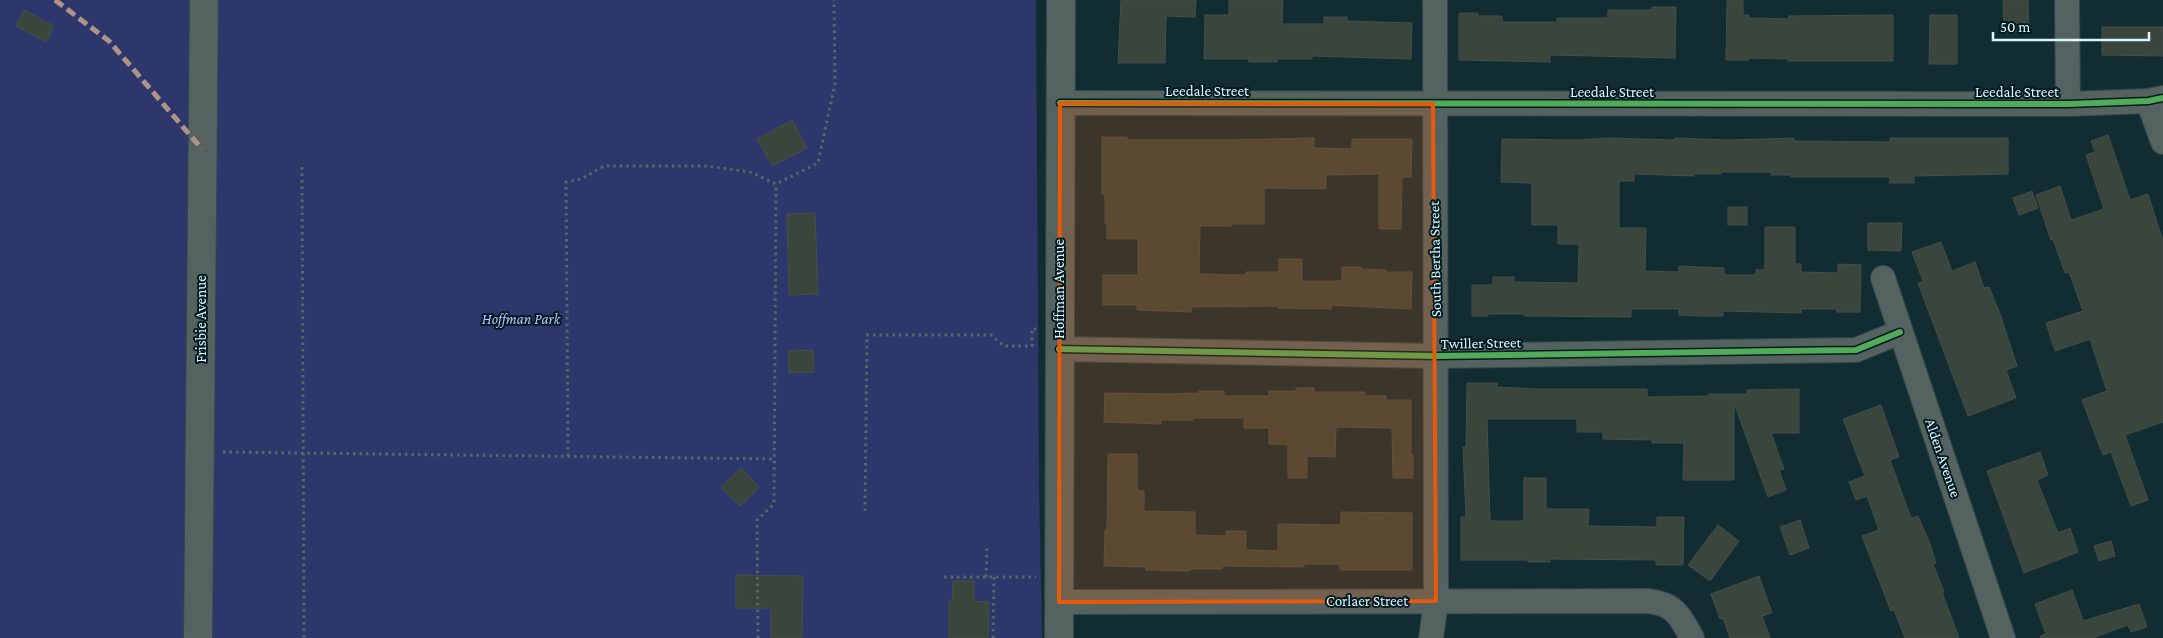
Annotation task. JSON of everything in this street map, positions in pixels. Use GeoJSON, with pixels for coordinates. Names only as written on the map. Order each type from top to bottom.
{"type":"FeatureCollection","features":[{"type":"Feature","properties":{"kind":"street","name":"Frisbie Avenue"},"geometry":{"type":"LineString","coordinates":[[198,638],[204,0]]}},
{"type":"Feature","properties":{"kind":"street","name":"Hoffman Avenue"},"geometry":{"type":"LineString","coordinates":[[1059,638],[1061,0]]}},
{"type":"Feature","properties":{"kind":"street","name":"South Bertha Street"},"geometry":{"type":"LineString","coordinates":[[1431,638],[1436,601],[1435,0]]}},
{"type":"Feature","properties":{"kind":"street"},"geometry":{"type":"LineString","coordinates":[[2067,0],[2068,104]]}},
{"type":"Feature","properties":{"kind":"street","name":"Leedale Street"},"geometry":{"type":"LineString","coordinates":[[1060,103],[2068,104],[2156,100]]}},
{"type":"Feature","properties":{"kind":"street"},"geometry":{"type":"LineString","coordinates":[[2156,100],[2163,142]]}},
{"type":"Feature","properties":{"kind":"street","name":"Alden Avenue"},"geometry":{"type":"LineString","coordinates":[[1883,278],[2003,638]]}},
{"type":"Feature","properties":{"kind":"street","name":"Twiller Street"},"geometry":{"type":"LineString","coordinates":[[1059,339],[1436,356],[1856,350],[1900,332]]}},
{"type":"Feature","properties":{"kind":"street","name":"Corlaer Street"},"geometry":{"type":"LineString","coordinates":[[1059,589],[1436,601],[1648,601],[1663,603],[1679,613],[1692,638]]}},
{"type":"Feature","properties":{"kind":"path"},"geometry":{"type":"LineString","coordinates":[[776,184],[818,163],[835,84],[834,0]]}},
{"type":"Feature","properties":{"kind":"path"},"geometry":{"type":"LineString","coordinates":[[568,456],[566,182],[581,179],[604,166],[707,166],[750,172],[776,184]]}},
{"type":"Feature","properties":{"kind":"path"},"geometry":{"type":"LineString","coordinates":[[302,167],[304,638]]}},
{"type":"Feature","properties":{"kind":"path"},"geometry":{"type":"LineString","coordinates":[[758,638],[757,520],[774,504],[776,184]]}},
{"type":"Feature","properties":{"kind":"path"},"geometry":{"type":"LineString","coordinates":[[865,511],[867,335],[991,335],[1004,346],[1032,346],[1032,329],[1059,339]]}},
{"type":"Feature","properties":{"kind":"path"},"geometry":{"type":"LineString","coordinates":[[200,452],[774,459]]}},
{"type":"Feature","properties":{"kind":"path"},"geometry":{"type":"LineString","coordinates":[[986,577],[987,548]]}},
{"type":"Feature","properties":{"kind":"path"},"geometry":{"type":"LineString","coordinates":[[944,577],[994,577],[1059,589]]}},
{"type":"Feature","properties":{"kind":"path"},"geometry":{"type":"LineString","coordinates":[[993,638],[994,577]]}},
{"type":"Feature","properties":{"kind":"highlighted area"},"geometry":{"type":"Polygon","coordinates":[[[1060,103],[1433,104],[1436,601],[1059,602],[1060,103]]]}},
{"type":"Feature","properties":{"kind":"green space","name":"Hoffman Park"},"geometry":{"type":"Polygon","coordinates":[[[0,0],[1036,0],[1039,487],[1042,638],[0,638],[0,0]]]}},
{"type":"Feature","properties":{"kind":"building"},"geometry":{"type":"Polygon","coordinates":[[[1121,0],[1196,0],[1195,17],[1166,16],[1165,63],[1118,63],[1121,0]]]}},
{"type":"Feature","properties":{"kind":"building"},"geometry":{"type":"Polygon","coordinates":[[[1229,0],[1283,0],[1282,24],[1324,24],[1324,17],[1347,17],[1347,21],[1412,23],[1411,59],[1312,56],[1312,59],[1277,59],[1277,62],[1249,62],[1249,59],[1204,59],[1205,15],[1229,15],[1229,0]]]}},
{"type":"Feature","properties":{"kind":"building"},"geometry":{"type":"Polygon","coordinates":[[[1727,0],[1743,0],[1743,15],[1749,15],[1749,18],[1789,19],[1789,16],[1893,15],[1893,61],[1788,61],[1788,59],[1749,58],[1749,60],[1726,60],[1727,0]]]}},
{"type":"Feature","properties":{"kind":"building"},"geometry":{"type":"Polygon","coordinates":[[[2003,0],[2028,0],[2029,32],[2004,32],[2003,0]]]}},
{"type":"Feature","properties":{"kind":"building"},"geometry":{"type":"Polygon","coordinates":[[[1652,7],[1676,7],[1675,58],[1550,55],[1550,62],[1459,60],[1459,13],[1478,13],[1478,16],[1502,16],[1502,22],[1557,22],[1557,18],[1608,18],[1608,10],[1652,10],[1652,7]]]}},
{"type":"Feature","properties":{"kind":"building"},"geometry":{"type":"Polygon","coordinates":[[[24,10],[54,26],[46,42],[16,26],[24,10]]]}},
{"type":"Feature","properties":{"kind":"building"},"geometry":{"type":"Polygon","coordinates":[[[1930,15],[1957,15],[1957,64],[1929,64],[1930,15]]]}},
{"type":"Feature","properties":{"kind":"building"},"geometry":{"type":"Polygon","coordinates":[[[2102,27],[2163,27],[2163,56],[2102,55],[2102,27]]]}},
{"type":"Feature","properties":{"kind":"building"},"geometry":{"type":"Polygon","coordinates":[[[792,120],[807,148],[772,166],[757,139],[792,120]]]}},
{"type":"Feature","properties":{"kind":"building"},"geometry":{"type":"Polygon","coordinates":[[[2108,135],[2130,200],[2148,194],[2163,241],[2163,422],[2125,435],[2148,500],[2131,506],[2111,452],[2103,455],[2082,400],[2107,391],[2090,339],[2055,351],[2046,323],[2083,311],[2069,272],[2065,273],[2053,239],[2051,240],[2036,195],[2060,186],[2071,220],[2104,209],[2086,155],[2095,152],[2091,141],[2108,135]]]}},
{"type":"Feature","properties":{"kind":"building"},"geometry":{"type":"Polygon","coordinates":[[[1102,137],[1127,137],[1127,140],[1314,138],[1314,148],[1352,149],[1352,139],[1412,139],[1411,177],[1402,177],[1401,229],[1379,229],[1379,174],[1326,175],[1326,189],[1264,188],[1264,224],[1200,226],[1199,274],[1246,275],[1246,272],[1279,272],[1279,259],[1302,259],[1302,281],[1342,281],[1342,267],[1361,267],[1361,269],[1386,270],[1386,272],[1412,272],[1411,309],[1331,305],[1331,309],[1278,308],[1278,306],[1191,307],[1191,312],[1137,310],[1137,305],[1103,305],[1103,275],[1138,275],[1138,239],[1107,239],[1105,194],[1102,194],[1102,137]]]}},
{"type":"Feature","properties":{"kind":"building"},"geometry":{"type":"Polygon","coordinates":[[[1610,138],[1729,140],[1794,138],[1794,141],[1890,142],[1890,138],[2008,138],[2008,174],[1914,176],[1914,183],[1889,183],[1890,177],[1791,177],[1791,175],[1771,175],[1771,172],[1721,172],[1721,174],[1694,174],[1694,176],[1634,174],[1634,181],[1619,181],[1619,228],[1646,228],[1645,271],[1679,272],[1679,266],[1724,268],[1724,275],[1756,275],[1756,270],[1765,270],[1765,227],[1795,227],[1795,264],[1801,264],[1801,272],[1838,273],[1838,264],[1861,265],[1860,312],[1837,312],[1837,309],[1801,309],[1801,313],[1723,311],[1723,316],[1702,316],[1679,315],[1679,309],[1631,309],[1631,317],[1524,316],[1524,314],[1472,316],[1472,285],[1493,285],[1493,277],[1514,277],[1514,282],[1578,283],[1579,244],[1558,244],[1558,225],[1532,225],[1532,183],[1501,182],[1502,139],[1576,140],[1610,138]]]}},
{"type":"Feature","properties":{"kind":"building"},"geometry":{"type":"Polygon","coordinates":[[[2032,191],[2038,208],[2019,215],[2013,198],[2032,191]]]}},
{"type":"Feature","properties":{"kind":"building"},"geometry":{"type":"Polygon","coordinates":[[[1728,207],[1747,207],[1747,225],[1728,225],[1728,207]]]}},
{"type":"Feature","properties":{"kind":"building"},"geometry":{"type":"Polygon","coordinates":[[[815,213],[818,294],[789,295],[787,214],[815,213]]]}},
{"type":"Feature","properties":{"kind":"building"},"geometry":{"type":"Polygon","coordinates":[[[1868,223],[1902,223],[1901,251],[1868,250],[1868,223]]]}},
{"type":"Feature","properties":{"kind":"building"},"geometry":{"type":"Polygon","coordinates":[[[1941,242],[1952,271],[1975,262],[1984,288],[1989,287],[2000,314],[2017,366],[2006,370],[2016,398],[1968,416],[1918,283],[1923,281],[1912,252],[1941,242]]]}},
{"type":"Feature","properties":{"kind":"building"},"geometry":{"type":"Polygon","coordinates":[[[813,350],[814,372],[789,373],[788,351],[813,350]]]}},
{"type":"Feature","properties":{"kind":"building"},"geometry":{"type":"Polygon","coordinates":[[[1467,383],[1497,383],[1497,387],[1535,389],[1647,389],[1647,397],[1747,394],[1747,390],[1799,389],[1799,433],[1771,433],[1784,469],[1779,470],[1786,490],[1768,497],[1734,403],[1734,480],[1683,480],[1684,443],[1652,443],[1652,440],[1603,439],[1603,432],[1577,432],[1577,419],[1487,419],[1490,521],[1524,521],[1524,478],[1546,478],[1546,509],[1589,509],[1588,526],[1657,527],[1657,517],[1684,517],[1683,565],[1656,565],[1656,560],[1550,559],[1550,562],[1528,562],[1528,560],[1461,560],[1461,517],[1466,517],[1463,447],[1466,447],[1467,383]]]}},
{"type":"Feature","properties":{"kind":"building"},"geometry":{"type":"Polygon","coordinates":[[[1296,388],[1314,388],[1314,392],[1365,392],[1365,396],[1386,396],[1386,400],[1411,400],[1413,478],[1393,478],[1392,428],[1336,427],[1335,457],[1307,456],[1307,478],[1288,478],[1288,445],[1269,444],[1269,428],[1244,428],[1244,418],[1161,420],[1161,424],[1104,422],[1105,393],[1170,394],[1224,391],[1224,396],[1269,396],[1269,391],[1296,391],[1296,388]]]}},
{"type":"Feature","properties":{"kind":"building"},"geometry":{"type":"Polygon","coordinates":[[[1881,405],[1899,457],[1890,460],[1911,518],[1918,516],[1930,544],[1936,563],[1933,564],[1959,638],[1905,638],[1894,610],[1891,611],[1862,536],[1879,530],[1867,496],[1856,500],[1849,482],[1865,476],[1843,419],[1881,405]]]}},
{"type":"Feature","properties":{"kind":"building"},"geometry":{"type":"Polygon","coordinates":[[[2040,452],[2048,475],[2037,480],[2058,533],[2070,528],[2078,552],[2024,573],[1987,471],[2040,452]]]}},
{"type":"Feature","properties":{"kind":"building"},"geometry":{"type":"Polygon","coordinates":[[[1108,454],[1137,454],[1137,490],[1144,491],[1144,511],[1195,512],[1195,535],[1226,536],[1226,531],[1246,531],[1246,550],[1278,551],[1278,524],[1341,525],[1341,512],[1412,513],[1412,570],[1340,570],[1340,564],[1304,564],[1304,567],[1222,566],[1222,569],[1190,569],[1190,571],[1146,570],[1146,567],[1104,566],[1105,530],[1107,530],[1108,454]]]}},
{"type":"Feature","properties":{"kind":"building"},"geometry":{"type":"Polygon","coordinates":[[[741,468],[759,487],[740,506],[721,487],[741,468]]]}},
{"type":"Feature","properties":{"kind":"building"},"geometry":{"type":"Polygon","coordinates":[[[1800,520],[1809,548],[1790,555],[1780,527],[1800,520]]]}},
{"type":"Feature","properties":{"kind":"building"},"geometry":{"type":"Polygon","coordinates":[[[1718,525],[1739,541],[1710,581],[1688,565],[1718,525]]]}},
{"type":"Feature","properties":{"kind":"building"},"geometry":{"type":"Polygon","coordinates":[[[2111,541],[2115,556],[2099,561],[2094,546],[2111,541]]]}},
{"type":"Feature","properties":{"kind":"building"},"geometry":{"type":"Polygon","coordinates":[[[736,575],[803,576],[802,638],[771,638],[771,608],[736,608],[736,575]]]}},
{"type":"Feature","properties":{"kind":"building"},"geometry":{"type":"Polygon","coordinates":[[[1759,576],[1772,613],[1762,616],[1770,638],[1730,638],[1723,618],[1720,619],[1711,594],[1759,576]]]}},
{"type":"Feature","properties":{"kind":"building"},"geometry":{"type":"Polygon","coordinates":[[[953,581],[974,581],[974,601],[989,602],[988,638],[949,638],[949,601],[952,601],[953,581]]]}},
{"type":"Feature","properties":{"kind":"building"},"geometry":{"type":"Polygon","coordinates":[[[2072,590],[2083,621],[2139,604],[2147,627],[2131,632],[2128,625],[2093,638],[2041,638],[2040,636],[2046,634],[2035,604],[2072,590]]]}},
{"type":"Feature","properties":{"kind":"marked path"},"geometry":{"type":"LineString","coordinates":[[55,0],[109,41],[202,149]]}},
{"type":"Feature","properties":{"kind":"cycle path"},"geometry":{"type":"LineString","coordinates":[[1060,103],[2068,104],[2148,101],[2163,98]]}},
{"type":"Feature","properties":{"kind":"cycle path"},"geometry":{"type":"LineString","coordinates":[[1059,349],[1436,356],[1856,350],[1900,332]]}}]}
